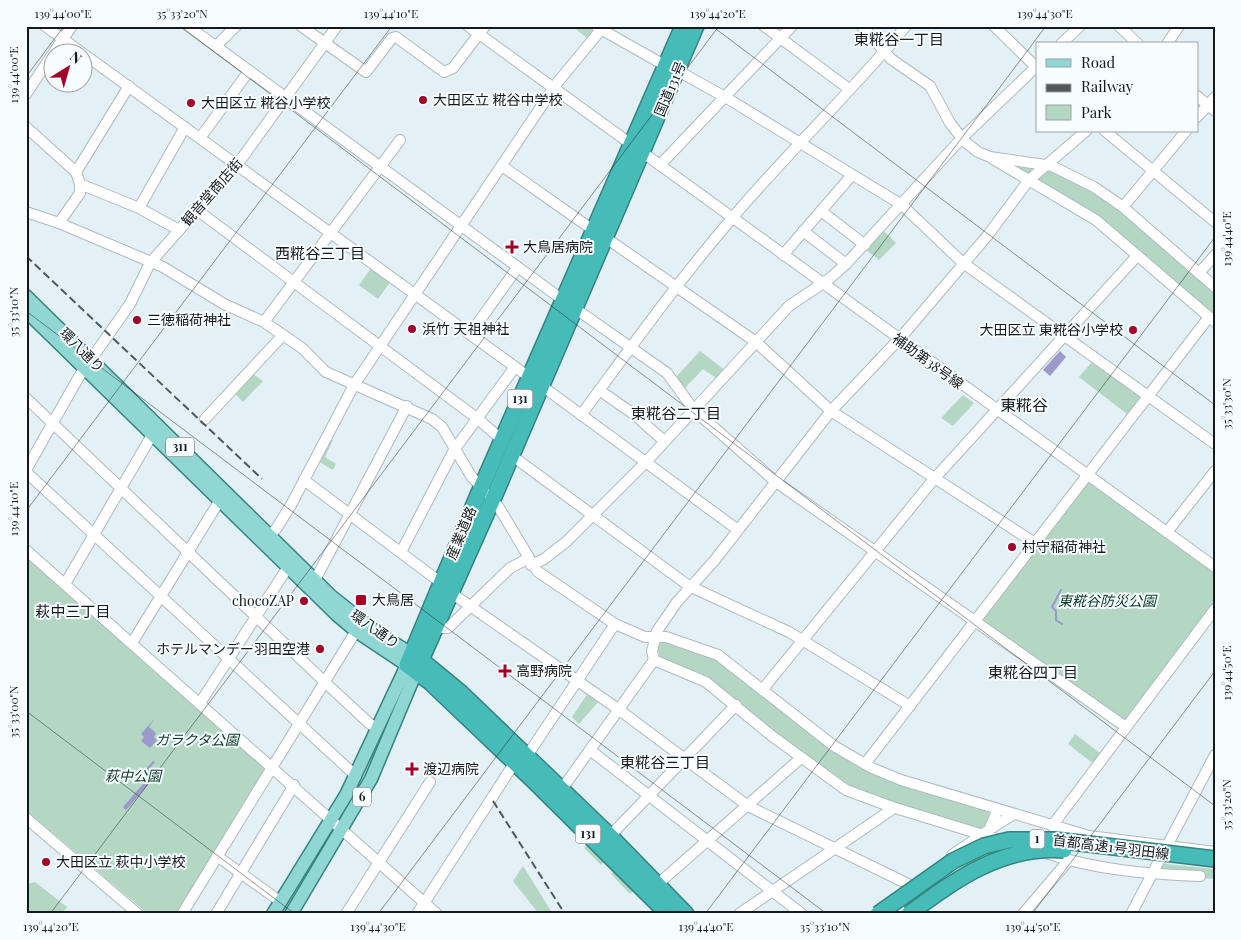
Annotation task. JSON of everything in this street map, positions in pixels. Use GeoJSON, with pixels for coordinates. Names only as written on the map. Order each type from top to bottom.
{"type":"FeatureCollection","features":[{"type":"Feature","properties":{"kind":"highway","name":"国道131号"},"geometry":{"type":"LineString","coordinates":[[672,68],[683,26]]}},
{"type":"Feature","properties":{"kind":"highway","name":"国道131号"},"geometry":{"type":"LineString","coordinates":[[637,148],[672,68],[696,26]]}},
{"type":"Feature","properties":{"kind":"highway","name":"産業道路"},"geometry":{"type":"LineString","coordinates":[[414,663],[445,587],[482,487],[529,377],[569,304],[637,148]]}},
{"type":"Feature","properties":{"kind":"highway","name":"産業道路"},"geometry":{"type":"LineString","coordinates":[[414,663],[435,628],[445,587],[493,500],[542,386],[569,304]]}},
{"type":"Feature","properties":{"kind":"highway","name":"環八通り"},"geometry":{"type":"LineString","coordinates":[[414,663],[461,693],[668,914]]}},
{"type":"Feature","properties":{"kind":"highway","name":"環八通り"},"geometry":{"type":"LineString","coordinates":[[521,759],[562,790],[686,914]]}},
{"type":"Feature","properties":{"kind":"highway","name":"首都高速1号羽田線"},"geometry":{"type":"LineString","coordinates":[[878,914],[965,854],[990,844],[1087,843],[1215,859]]}},
{"type":"Feature","properties":{"kind":"highway"},"geometry":{"type":"LineString","coordinates":[[900,914],[974,865],[1029,845]]}},
{"type":"Feature","properties":{"kind":"highway","name":"首都高速1号羽田線"},"geometry":{"type":"LineString","coordinates":[[1029,845],[1215,868]]}},
{"type":"Feature","properties":{"kind":"highway"},"geometry":{"type":"LineString","coordinates":[[889,914],[914,905]]}},
{"type":"Feature","properties":{"kind":"main road","name":"環八通り"},"geometry":{"type":"LineString","coordinates":[[26,296],[152,435],[220,500],[315,580],[355,617],[414,663]]}},
{"type":"Feature","properties":{"kind":"main road","name":"環八通り"},"geometry":{"type":"LineString","coordinates":[[26,311],[88,364],[267,539],[288,567],[356,631],[414,663]]}},
{"type":"Feature","properties":{"kind":"main road","name":"産業道路"},"geometry":{"type":"LineString","coordinates":[[273,914],[332,819],[356,776],[378,728],[414,663]]}},
{"type":"Feature","properties":{"kind":"main road","name":"産業道路"},"geometry":{"type":"LineString","coordinates":[[292,913],[371,779],[414,663]]}},
{"type":"Feature","properties":{"kind":"street"},"geometry":{"type":"LineString","coordinates":[[45,26],[529,377]]}},
{"type":"Feature","properties":{"kind":"street"},"geometry":{"type":"LineString","coordinates":[[61,42],[72,26]]}},
{"type":"Feature","properties":{"kind":"street"},"geometry":{"type":"LineString","coordinates":[[188,26],[667,374],[694,410],[776,482],[1126,727]]}},
{"type":"Feature","properties":{"kind":"street"},"geometry":{"type":"LineString","coordinates":[[216,46],[236,26]]}},
{"type":"Feature","properties":{"kind":"street"},"geometry":{"type":"LineString","coordinates":[[301,26],[366,72],[392,38],[396,37],[444,72],[453,68],[482,30]]}},
{"type":"Feature","properties":{"kind":"street","name":"観音堂商店街"},"geometry":{"type":"LineString","coordinates":[[26,471],[88,364],[130,304],[150,262],[237,165],[337,26]]}},
{"type":"Feature","properties":{"kind":"street","name":"補助第38号線"},"geometry":{"type":"LineString","coordinates":[[468,26],[482,30],[554,88],[899,340],[1215,567]]}},
{"type":"Feature","properties":{"kind":"street"},"geometry":{"type":"LineString","coordinates":[[764,26],[849,89]]}},
{"type":"Feature","properties":{"kind":"street"},"geometry":{"type":"LineString","coordinates":[[660,165],[792,26]]}},
{"type":"Feature","properties":{"kind":"street"},"geometry":{"type":"LineString","coordinates":[[862,26],[890,59],[930,86],[950,123],[962,138],[978,152],[990,157],[1096,220],[1212,320],[1149,396],[865,764]]}},
{"type":"Feature","properties":{"kind":"street"},"geometry":{"type":"LineString","coordinates":[[581,415],[732,218],[799,143],[885,52],[906,26]]}},
{"type":"Feature","properties":{"kind":"street"},"geometry":{"type":"LineString","coordinates":[[994,26],[1036,66]]}},
{"type":"Feature","properties":{"kind":"street"},"geometry":{"type":"LineString","coordinates":[[1063,42],[1080,26]]}},
{"type":"Feature","properties":{"kind":"street"},"geometry":{"type":"LineString","coordinates":[[1119,26],[1136,42]]}},
{"type":"Feature","properties":{"kind":"street"},"geometry":{"type":"LineString","coordinates":[[1168,42],[1179,26]]}},
{"type":"Feature","properties":{"kind":"street"},"geometry":{"type":"LineString","coordinates":[[267,539],[280,524],[354,385],[554,88],[600,28],[725,97],[902,205],[963,263],[1215,444]]}},
{"type":"Feature","properties":{"kind":"street"},"geometry":{"type":"LineString","coordinates":[[435,628],[448,628],[473,607],[510,568],[544,559],[566,542],[646,462],[789,306],[822,284],[846,264],[962,138],[1036,68]]}},
{"type":"Feature","properties":{"kind":"street"},"geometry":{"type":"LineString","coordinates":[[26,94],[42,70]]}},
{"type":"Feature","properties":{"kind":"street"},"geometry":{"type":"LineString","coordinates":[[200,138],[249,71]]}},
{"type":"Feature","properties":{"kind":"street"},"geometry":{"type":"LineString","coordinates":[[76,172],[129,86]]}},
{"type":"Feature","properties":{"kind":"street"},"geometry":{"type":"LineString","coordinates":[[1198,97],[1212,105],[1198,117]]}},
{"type":"Feature","properties":{"kind":"street"},"geometry":{"type":"LineString","coordinates":[[26,126],[76,172],[80,184],[80,193],[59,223]]}},
{"type":"Feature","properties":{"kind":"street"},"geometry":{"type":"LineString","coordinates":[[139,208],[184,127]]}},
{"type":"Feature","properties":{"kind":"street"},"geometry":{"type":"LineString","coordinates":[[562,790],[618,709],[643,679],[654,660],[652,651],[654,638],[689,586],[738,530],[831,411],[899,340],[1029,180],[1085,132]]}},
{"type":"Feature","properties":{"kind":"street"},"geometry":{"type":"LineString","coordinates":[[1106,132],[1215,222]]}},
{"type":"Feature","properties":{"kind":"street"},"geometry":{"type":"LineString","coordinates":[[1123,207],[1185,132]]}},
{"type":"Feature","properties":{"kind":"street"},"geometry":{"type":"LineString","coordinates":[[264,322],[400,140]]}},
{"type":"Feature","properties":{"kind":"street"},"geometry":{"type":"LineString","coordinates":[[990,157],[1045,165],[1094,187],[1123,207],[1215,287]]}},
{"type":"Feature","properties":{"kind":"street"},"geometry":{"type":"LineString","coordinates":[[502,166],[756,342],[831,411],[1035,543]]}},
{"type":"Feature","properties":{"kind":"street"},"geometry":{"type":"LineString","coordinates":[[783,255],[852,175]]}},
{"type":"Feature","properties":{"kind":"street"},"geometry":{"type":"LineString","coordinates":[[80,184],[139,208],[179,230]]}},
{"type":"Feature","properties":{"kind":"street"},"geometry":{"type":"LineString","coordinates":[[197,210],[477,418],[502,440]]}},
{"type":"Feature","properties":{"kind":"street"},"geometry":{"type":"LineString","coordinates":[[821,211],[864,246]]}},
{"type":"Feature","properties":{"kind":"street"},"geometry":{"type":"LineString","coordinates":[[26,212],[59,223],[163,266],[224,304],[264,322],[302,348],[326,372],[407,406],[442,427],[471,476],[493,500],[510,524],[529,562],[536,571],[614,624],[645,637],[666,637],[718,655],[763,689],[813,731],[865,764],[891,776],[1089,836],[1215,852]]}},
{"type":"Feature","properties":{"kind":"street"},"geometry":{"type":"LineString","coordinates":[[803,231],[846,264]]}},
{"type":"Feature","properties":{"kind":"street"},"geometry":{"type":"LineString","coordinates":[[1199,273],[1215,255]]}},
{"type":"Feature","properties":{"kind":"street"},"geometry":{"type":"LineString","coordinates":[[763,689],[934,479],[1137,256]]}},
{"type":"Feature","properties":{"kind":"street"},"geometry":{"type":"LineString","coordinates":[[470,334],[518,267]]}},
{"type":"Feature","properties":{"kind":"street"},"geometry":{"type":"LineString","coordinates":[[205,419],[282,335]]}},
{"type":"Feature","properties":{"kind":"street"},"geometry":{"type":"LineString","coordinates":[[401,552],[454,450],[515,367]]}},
{"type":"Feature","properties":{"kind":"street"},"geometry":{"type":"LineString","coordinates":[[542,386],[738,530]]}},
{"type":"Feature","properties":{"kind":"street"},"geometry":{"type":"LineString","coordinates":[[599,390],[635,416],[664,441]]}},
{"type":"Feature","properties":{"kind":"street"},"geometry":{"type":"LineString","coordinates":[[26,398],[325,682],[370,724],[378,728]]}},
{"type":"Feature","properties":{"kind":"street"},"geometry":{"type":"LineString","coordinates":[[315,580],[407,406]]}},
{"type":"Feature","properties":{"kind":"street"},"geometry":{"type":"LineString","coordinates":[[65,584],[152,435]]}},
{"type":"Feature","properties":{"kind":"street"},"geometry":{"type":"LineString","coordinates":[[512,455],[689,586],[803,640],[910,706]]}},
{"type":"Feature","properties":{"kind":"street"},"geometry":{"type":"LineString","coordinates":[[26,471],[356,776]]}},
{"type":"Feature","properties":{"kind":"street"},"geometry":{"type":"LineString","coordinates":[[1167,532],[1215,471]]}},
{"type":"Feature","properties":{"kind":"street"},"geometry":{"type":"LineString","coordinates":[[304,480],[445,587],[618,709],[748,806],[834,848],[914,905]]}},
{"type":"Feature","properties":{"kind":"street"},"geometry":{"type":"LineString","coordinates":[[132,644],[220,500]]}},
{"type":"Feature","properties":{"kind":"street"},"geometry":{"type":"LineString","coordinates":[[26,550],[294,785],[437,914]]}},
{"type":"Feature","properties":{"kind":"street"},"geometry":{"type":"LineString","coordinates":[[200,703],[288,567]]}},
{"type":"Feature","properties":{"kind":"street"},"geometry":{"type":"LineString","coordinates":[[1052,826],[1215,610]]}},
{"type":"Feature","properties":{"kind":"street"},"geometry":{"type":"LineString","coordinates":[[417,914],[614,624]]}},
{"type":"Feature","properties":{"kind":"street"},"geometry":{"type":"LineString","coordinates":[[182,914],[356,631]]}},
{"type":"Feature","properties":{"kind":"street"},"geometry":{"type":"LineString","coordinates":[[654,660],[706,682],[801,758],[846,790],[892,806],[986,832],[1007,842],[1068,861],[1093,867],[1150,874],[1200,876]]}},
{"type":"Feature","properties":{"kind":"street"},"geometry":{"type":"LineString","coordinates":[[610,836],[736,705]]}},
{"type":"Feature","properties":{"kind":"street"},"geometry":{"type":"LineString","coordinates":[[590,750],[650,794],[802,914]]}},
{"type":"Feature","properties":{"kind":"street"},"geometry":{"type":"LineString","coordinates":[[1133,909],[1215,755]]}},
{"type":"Feature","properties":{"kind":"street"},"geometry":{"type":"LineString","coordinates":[[658,884],[801,758]]}},
{"type":"Feature","properties":{"kind":"street"},"geometry":{"type":"LineString","coordinates":[[346,914],[430,782]]}},
{"type":"Feature","properties":{"kind":"street"},"geometry":{"type":"LineString","coordinates":[[216,914],[294,785]]}},
{"type":"Feature","properties":{"kind":"street"},"geometry":{"type":"LineString","coordinates":[[739,914],[891,810],[892,806]]}},
{"type":"Feature","properties":{"kind":"street"},"geometry":{"type":"LineString","coordinates":[[986,832],[998,809]]}},
{"type":"Feature","properties":{"kind":"street"},"geometry":{"type":"LineString","coordinates":[[914,905],[986,832],[1014,814]]}},
{"type":"Feature","properties":{"kind":"street"},"geometry":{"type":"LineString","coordinates":[[26,818],[138,914]]}},
{"type":"Feature","properties":{"kind":"street"},"geometry":{"type":"LineString","coordinates":[[870,914],[914,905],[1007,842]]}},
{"type":"Feature","properties":{"kind":"street"},"geometry":{"type":"LineString","coordinates":[[217,856],[281,902]]}},
{"type":"Feature","properties":{"kind":"street"},"geometry":{"type":"LineString","coordinates":[[1023,914],[1068,861]]}},
{"type":"Feature","properties":{"kind":"green space"},"geometry":{"type":"Polygon","coordinates":[[[572,26],[594,26],[595,27],[587,38],[572,26]]]}},
{"type":"Feature","properties":{"kind":"green space"},"geometry":{"type":"Polygon","coordinates":[[[1004,159],[1045,166],[1102,195],[1215,290],[1215,319],[1133,249],[1004,159]]]}},
{"type":"Feature","properties":{"kind":"green space"},"geometry":{"type":"Polygon","coordinates":[[[884,231],[896,243],[879,260],[865,249],[884,231]]]}},
{"type":"Feature","properties":{"kind":"green space"},"geometry":{"type":"Polygon","coordinates":[[[372,267],[391,281],[378,299],[359,285],[372,267]]]}},
{"type":"Feature","properties":{"kind":"green space"},"geometry":{"type":"Polygon","coordinates":[[[700,351],[726,371],[719,380],[703,369],[684,389],[675,378],[700,351]]]}},
{"type":"Feature","properties":{"kind":"green space"},"geometry":{"type":"Polygon","coordinates":[[[1093,361],[1142,396],[1127,414],[1079,377],[1093,361]]]}},
{"type":"Feature","properties":{"kind":"green space"},"geometry":{"type":"Polygon","coordinates":[[[253,374],[263,381],[243,402],[235,394],[253,374]]]}},
{"type":"Feature","properties":{"kind":"green space"},"geometry":{"type":"Polygon","coordinates":[[[963,395],[974,403],[953,426],[941,418],[963,395]]]}},
{"type":"Feature","properties":{"kind":"green space"},"geometry":{"type":"Polygon","coordinates":[[[329,438],[333,440],[325,457],[336,464],[333,470],[318,461],[329,438]]]}},
{"type":"Feature","properties":{"kind":"green space","name":"東糀谷防災公園"},"geometry":{"type":"Polygon","coordinates":[[[1090,483],[1215,572],[1215,604],[1127,722],[982,622],[982,618],[1085,484],[1090,483]]]}},
{"type":"Feature","properties":{"kind":"green space","name":"萩中公園"},"geometry":{"type":"Polygon","coordinates":[[[26,554],[267,767],[178,914],[148,914],[26,810],[26,554]]]}},
{"type":"Feature","properties":{"kind":"green space"},"geometry":{"type":"Polygon","coordinates":[[[669,641],[716,658],[765,695],[798,724],[844,756],[988,810],[991,820],[982,830],[914,810],[860,791],[819,768],[773,732],[660,657],[657,647],[662,642],[669,641]]]}},
{"type":"Feature","properties":{"kind":"green space"},"geometry":{"type":"Polygon","coordinates":[[[588,693],[599,701],[579,724],[572,717],[588,693]]]}},
{"type":"Feature","properties":{"kind":"green space"},"geometry":{"type":"Polygon","coordinates":[[[1075,734],[1104,756],[1095,765],[1068,744],[1075,734]]]}},
{"type":"Feature","properties":{"kind":"green space"},"geometry":{"type":"Polygon","coordinates":[[[587,845],[604,862],[601,865],[584,848],[587,845]]]}},
{"type":"Feature","properties":{"kind":"green space"},"geometry":{"type":"Polygon","coordinates":[[[1157,863],[1215,869],[1215,879],[1150,874],[1157,863]]]}},
{"type":"Feature","properties":{"kind":"green space"},"geometry":{"type":"Polygon","coordinates":[[[523,866],[553,914],[539,914],[513,881],[523,866]]]}},
{"type":"Feature","properties":{"kind":"green space"},"geometry":{"type":"Polygon","coordinates":[[[614,872],[633,891],[630,894],[611,874],[614,872]]]}},
{"type":"Feature","properties":{"kind":"green space"},"geometry":{"type":"Polygon","coordinates":[[[35,882],[67,907],[62,914],[26,914],[26,884],[35,882]]]}},
{"type":"Feature","properties":{"kind":"water"},"geometry":{"type":"Polygon","coordinates":[[[1060,351],[1066,357],[1050,376],[1043,370],[1060,351]]]}},
{"type":"Feature","properties":{"kind":"water"},"geometry":{"type":"Polygon","coordinates":[[[155,718],[149,727],[156,733],[154,737],[157,740],[150,748],[141,741],[144,737],[141,734],[155,718]]]}},
{"type":"Feature","properties":{"kind":"water"},"geometry":{"type":"Polygon","coordinates":[[[153,761],[155,762],[148,770],[155,777],[126,810],[123,807],[150,776],[145,770],[153,761]]]}},
{"type":"Feature","properties":{"kind":"waterway"},"geometry":{"type":"LineString","coordinates":[[1061,590],[1052,607],[1056,611],[1056,620],[1062,624]]}},
{"type":"Feature","properties":{"kind":"railway"},"geometry":{"type":"LineString","coordinates":[[26,256],[262,479]]}},
{"type":"Feature","properties":{"kind":"railway"},"geometry":{"type":"LineString","coordinates":[[493,801],[565,914]]}},
{"type":"Feature","properties":{"kind":"place","name":"大田区立 糀谷中学校"},"geometry":{"type":"Point","coordinates":[423,100]}},
{"type":"Feature","properties":{"kind":"place","name":"大田区立 糀谷小学校"},"geometry":{"type":"Point","coordinates":[191,103]}},
{"type":"Feature","properties":{"kind":"place","name":"大鳥居病院"},"geometry":{"type":"Point","coordinates":[512,247]}},
{"type":"Feature","properties":{"kind":"place","name":"三徳稲荷神社"},"geometry":{"type":"Point","coordinates":[137,320]}},
{"type":"Feature","properties":{"kind":"place","name":"浜竹 天祖神社"},"geometry":{"type":"Point","coordinates":[412,329]}},
{"type":"Feature","properties":{"kind":"place","name":"大田区立 東糀谷小学校"},"geometry":{"type":"Point","coordinates":[1133,330]}},
{"type":"Feature","properties":{"kind":"place","name":"村守稲荷神社"},"geometry":{"type":"Point","coordinates":[1012,547]}},
{"type":"Feature","properties":{"kind":"place","name":"大鳥居"},"geometry":{"type":"Point","coordinates":[361,600]}},
{"type":"Feature","properties":{"kind":"place","name":"chocoZAP"},"geometry":{"type":"Point","coordinates":[304,601]}},
{"type":"Feature","properties":{"kind":"place","name":"ホテルマンデー羽田空港"},"geometry":{"type":"Point","coordinates":[320,649]}},
{"type":"Feature","properties":{"kind":"place","name":"高野病院"},"geometry":{"type":"Point","coordinates":[505,671]}},
{"type":"Feature","properties":{"kind":"place","name":"渡辺病院"},"geometry":{"type":"Point","coordinates":[412,769]}},
{"type":"Feature","properties":{"kind":"place","name":"大田区立 萩中小学校"},"geometry":{"type":"Point","coordinates":[46,862]}},
{"type":"Feature","properties":{"kind":"district","name":"東糀谷一丁目"},"geometry":{"type":"Point","coordinates":[899,40]}},
{"type":"Feature","properties":{"kind":"district","name":"西糀谷三丁目"},"geometry":{"type":"Point","coordinates":[320,254]}},
{"type":"Feature","properties":{"kind":"district","name":"東糀谷"},"geometry":{"type":"Point","coordinates":[1024,405]}},
{"type":"Feature","properties":{"kind":"district","name":"東糀谷二丁目"},"geometry":{"type":"Point","coordinates":[676,414]}},
{"type":"Feature","properties":{"kind":"district","name":"萩中三丁目"},"geometry":{"type":"Point","coordinates":[73,612]}},
{"type":"Feature","properties":{"kind":"district","name":"東糀谷四丁目"},"geometry":{"type":"Point","coordinates":[1033,673]}},
{"type":"Feature","properties":{"kind":"district","name":"東糀谷三丁目"},"geometry":{"type":"Point","coordinates":[665,763]}},
{"type":"Feature","properties":{"kind":"park label","name":"ガラクタ公園"},"geometry":{"type":"Point","coordinates":[197,740]}}]}
